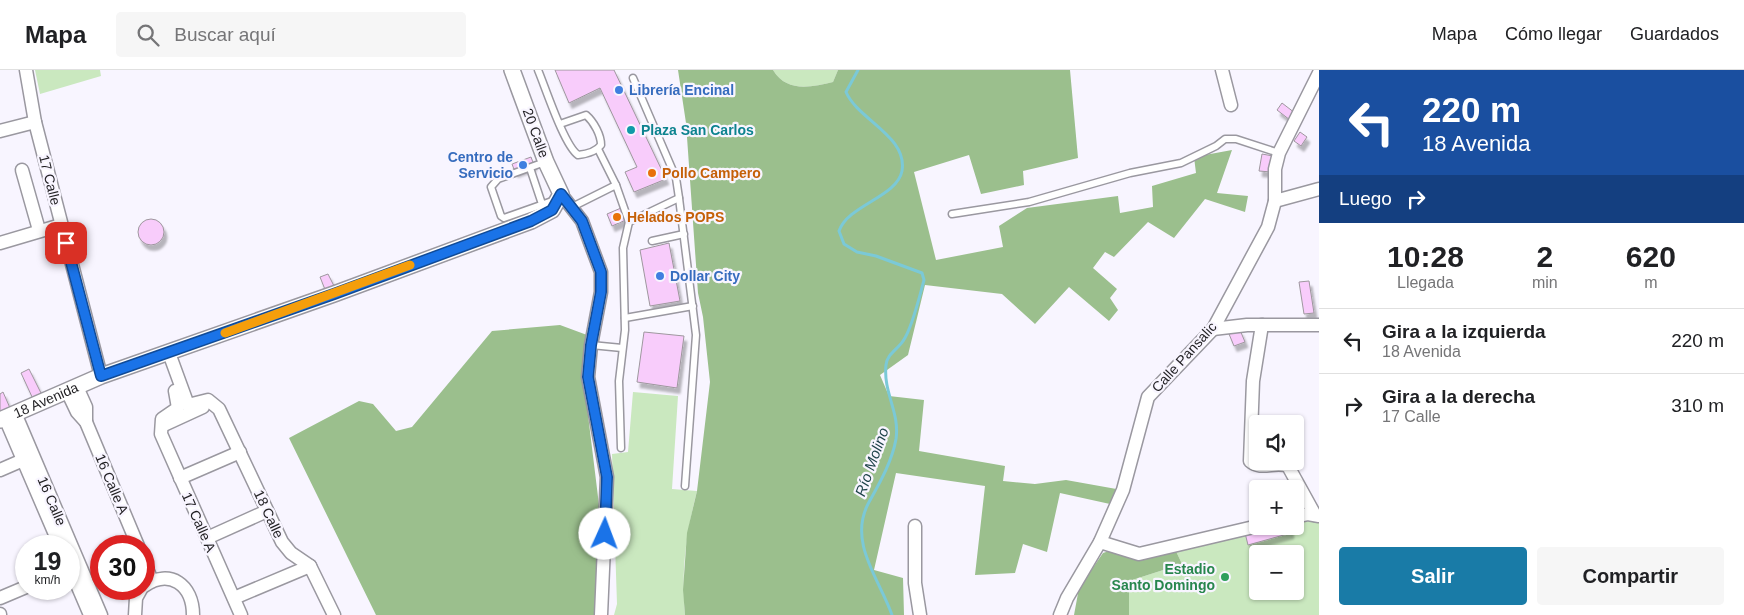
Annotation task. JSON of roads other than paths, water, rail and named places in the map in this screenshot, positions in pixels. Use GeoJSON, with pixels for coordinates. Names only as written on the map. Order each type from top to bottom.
{"type":"FeatureCollection","features":[{"type":"Feature","properties":{"kind":"street","name":"17 Calle"},"geometry":{"type":"LineString","coordinates":[[26,70],[35,122],[101,376]]}},
{"type":"Feature","properties":{"kind":"street","name":"20 Calle"},"geometry":{"type":"LineString","coordinates":[[513,70],[546,162],[564,200]]}},
{"type":"Feature","properties":{"kind":"street"},"geometry":{"type":"LineString","coordinates":[[1222,70],[1231,105]]}},
{"type":"Feature","properties":{"kind":"street","name":"Calle Pansalic"},"geometry":{"type":"LineString","coordinates":[[1060,615],[1067,598],[1100,542],[1123,490],[1148,397],[1213,329],[1268,227],[1275,201],[1276,169],[1279,153],[1285,137],[1319,73]]}},
{"type":"Feature","properties":{"kind":"street"},"geometry":{"type":"LineString","coordinates":[[0,131],[35,122]]}},
{"type":"Feature","properties":{"kind":"street"},"geometry":{"type":"LineString","coordinates":[[22,170],[40,230]]}},
{"type":"Feature","properties":{"kind":"street"},"geometry":{"type":"LineString","coordinates":[[1275,201],[1319,189]]}},
{"type":"Feature","properties":{"kind":"street"},"geometry":{"type":"LineString","coordinates":[[564,200],[582,221],[601,272],[601,292],[591,345],[588,377],[607,477],[601,615]]}},
{"type":"Feature","properties":{"kind":"street","name":"18 Avenida"},"geometry":{"type":"LineString","coordinates":[[7,417],[101,376],[531,221],[552,210],[564,200]]}},
{"type":"Feature","properties":{"kind":"street"},"geometry":{"type":"LineString","coordinates":[[0,243],[60,224]]}},
{"type":"Feature","properties":{"kind":"street"},"geometry":{"type":"LineString","coordinates":[[1213,329],[1262,325],[1319,325]]}},
{"type":"Feature","properties":{"kind":"street"},"geometry":{"type":"LineString","coordinates":[[1262,325],[1253,381],[1250,461],[1261,466],[1283,464],[1288,466],[1317,515],[1304,516]]}},
{"type":"Feature","properties":{"kind":"street"},"geometry":{"type":"LineString","coordinates":[[166,354],[188,405],[208,400],[214,404]]}},
{"type":"Feature","properties":{"kind":"street"},"geometry":{"type":"LineString","coordinates":[[160,428],[162,419],[178,408],[166,354]]}},
{"type":"Feature","properties":{"kind":"street","name":"16 Calle A"},"geometry":{"type":"LineString","coordinates":[[72,389],[86,408],[86,422],[133,535]]}},
{"type":"Feature","properties":{"kind":"street"},"geometry":{"type":"LineString","coordinates":[[160,428],[186,414],[214,404]]}},
{"type":"Feature","properties":{"kind":"street","name":"18 Calle"},"geometry":{"type":"LineString","coordinates":[[214,404],[219,409],[285,548],[310,566],[334,615]]}},
{"type":"Feature","properties":{"kind":"street","name":"16 Calle"},"geometry":{"type":"LineString","coordinates":[[7,417],[28,458],[59,535]]}},
{"type":"Feature","properties":{"kind":"street","name":"17 Calle A"},"geometry":{"type":"LineString","coordinates":[[160,428],[180,478],[241,615]]}},
{"type":"Feature","properties":{"kind":"street"},"geometry":{"type":"LineString","coordinates":[[180,478],[240,452]]}},
{"type":"Feature","properties":{"kind":"street"},"geometry":{"type":"LineString","coordinates":[[0,470],[28,458]]}},
{"type":"Feature","properties":{"kind":"street","name":"16 Calle"},"geometry":{"type":"LineString","coordinates":[[28,458],[56,535]]}},
{"type":"Feature","properties":{"kind":"street"},"geometry":{"type":"LineString","coordinates":[[207,538],[267,511]]}},
{"type":"Feature","properties":{"kind":"street"},"geometry":{"type":"LineString","coordinates":[[915,526],[915,583],[920,615]]}},
{"type":"Feature","properties":{"kind":"street"},"geometry":{"type":"LineString","coordinates":[[1100,542],[1139,554],[1249,528]]}},
{"type":"Feature","properties":{"kind":"street"},"geometry":{"type":"LineString","coordinates":[[234,598],[310,566]]}},
{"type":"Feature","properties":{"kind":"street"},"geometry":{"type":"LineString","coordinates":[[155,582],[165,578],[187,590],[193,602],[193,615]]}},
{"type":"Feature","properties":{"kind":"street","name":"16 Calle"},"geometry":{"type":"LineString","coordinates":[[80,581],[101,615]]}},
{"type":"Feature","properties":{"kind":"street","name":"16 Calle"},"geometry":{"type":"LineString","coordinates":[[80,589],[90,615]]}},
{"type":"Feature","properties":{"kind":"street"},"geometry":{"type":"LineString","coordinates":[[0,598],[15,592]]}},
{"type":"Feature","properties":{"kind":"street"},"geometry":{"type":"LineString","coordinates":[[135,615],[136,600]]}},
{"type":"Feature","properties":{"kind":"lane"},"geometry":{"type":"LineString","coordinates":[[538,70],[571,150],[578,155],[598,149]]}},
{"type":"Feature","properties":{"kind":"lane"},"geometry":{"type":"LineString","coordinates":[[633,78],[676,178],[684,234],[696,334],[685,486]]}},
{"type":"Feature","properties":{"kind":"lane"},"geometry":{"type":"LineString","coordinates":[[560,124],[586,115],[591,119],[601,140],[598,149],[616,185],[629,222],[624,248],[625,318],[619,381],[621,448]]}},
{"type":"Feature","properties":{"kind":"lane"},"geometry":{"type":"LineString","coordinates":[[952,214],[1029,202],[1130,173],[1181,163],[1216,146],[1225,139],[1236,139],[1279,153]]}},
{"type":"Feature","properties":{"kind":"lane"},"geometry":{"type":"LineString","coordinates":[[546,162],[498,179],[491,188],[501,216],[504,218],[542,204],[564,200],[616,185]]}},
{"type":"Feature","properties":{"kind":"lane"},"geometry":{"type":"LineString","coordinates":[[530,168],[542,204]]}},
{"type":"Feature","properties":{"kind":"lane"},"geometry":{"type":"LineString","coordinates":[[629,222],[679,198]]}},
{"type":"Feature","properties":{"kind":"lane"},"geometry":{"type":"LineString","coordinates":[[652,241],[684,234]]}},
{"type":"Feature","properties":{"kind":"lane"},"geometry":{"type":"LineString","coordinates":[[625,318],[693,306]]}},
{"type":"Feature","properties":{"kind":"lane"},"geometry":{"type":"LineString","coordinates":[[591,345],[622,348]]}},
{"type":"Feature","properties":{"kind":"waterway","name":"Río Molino"},"geometry":{"type":"LineString","coordinates":[[858,70],[846,92],[852,102],[890,138],[902,159],[902,171],[898,180],[891,188],[852,214],[839,231],[844,244],[857,252],[876,256],[922,273],[924,280],[910,329],[887,361],[887,385],[896,420],[896,439],[881,481],[868,504],[863,519],[862,533],[868,561],[892,615]]}},
{"type":"Feature","properties":{"kind":"place","name":"Librería Encinal"},"geometry":{"type":"Point","coordinates":[619,90]}},
{"type":"Feature","properties":{"kind":"place","name":"Plaza San Carlos"},"geometry":{"type":"Point","coordinates":[631,130]}},
{"type":"Feature","properties":{"kind":"place","name":"Centro de Servicio"},"geometry":{"type":"Point","coordinates":[523,165]}},
{"type":"Feature","properties":{"kind":"place","name":"Pollo Campero"},"geometry":{"type":"Point","coordinates":[652,173]}},
{"type":"Feature","properties":{"kind":"place","name":"Helados POPS"},"geometry":{"type":"Point","coordinates":[617,217]}},
{"type":"Feature","properties":{"kind":"place","name":"Dollar City"},"geometry":{"type":"Point","coordinates":[660,276]}},
{"type":"Feature","properties":{"kind":"place","name":"Estadio Santo Domingo"},"geometry":{"type":"Point","coordinates":[1225,577]}}]}
